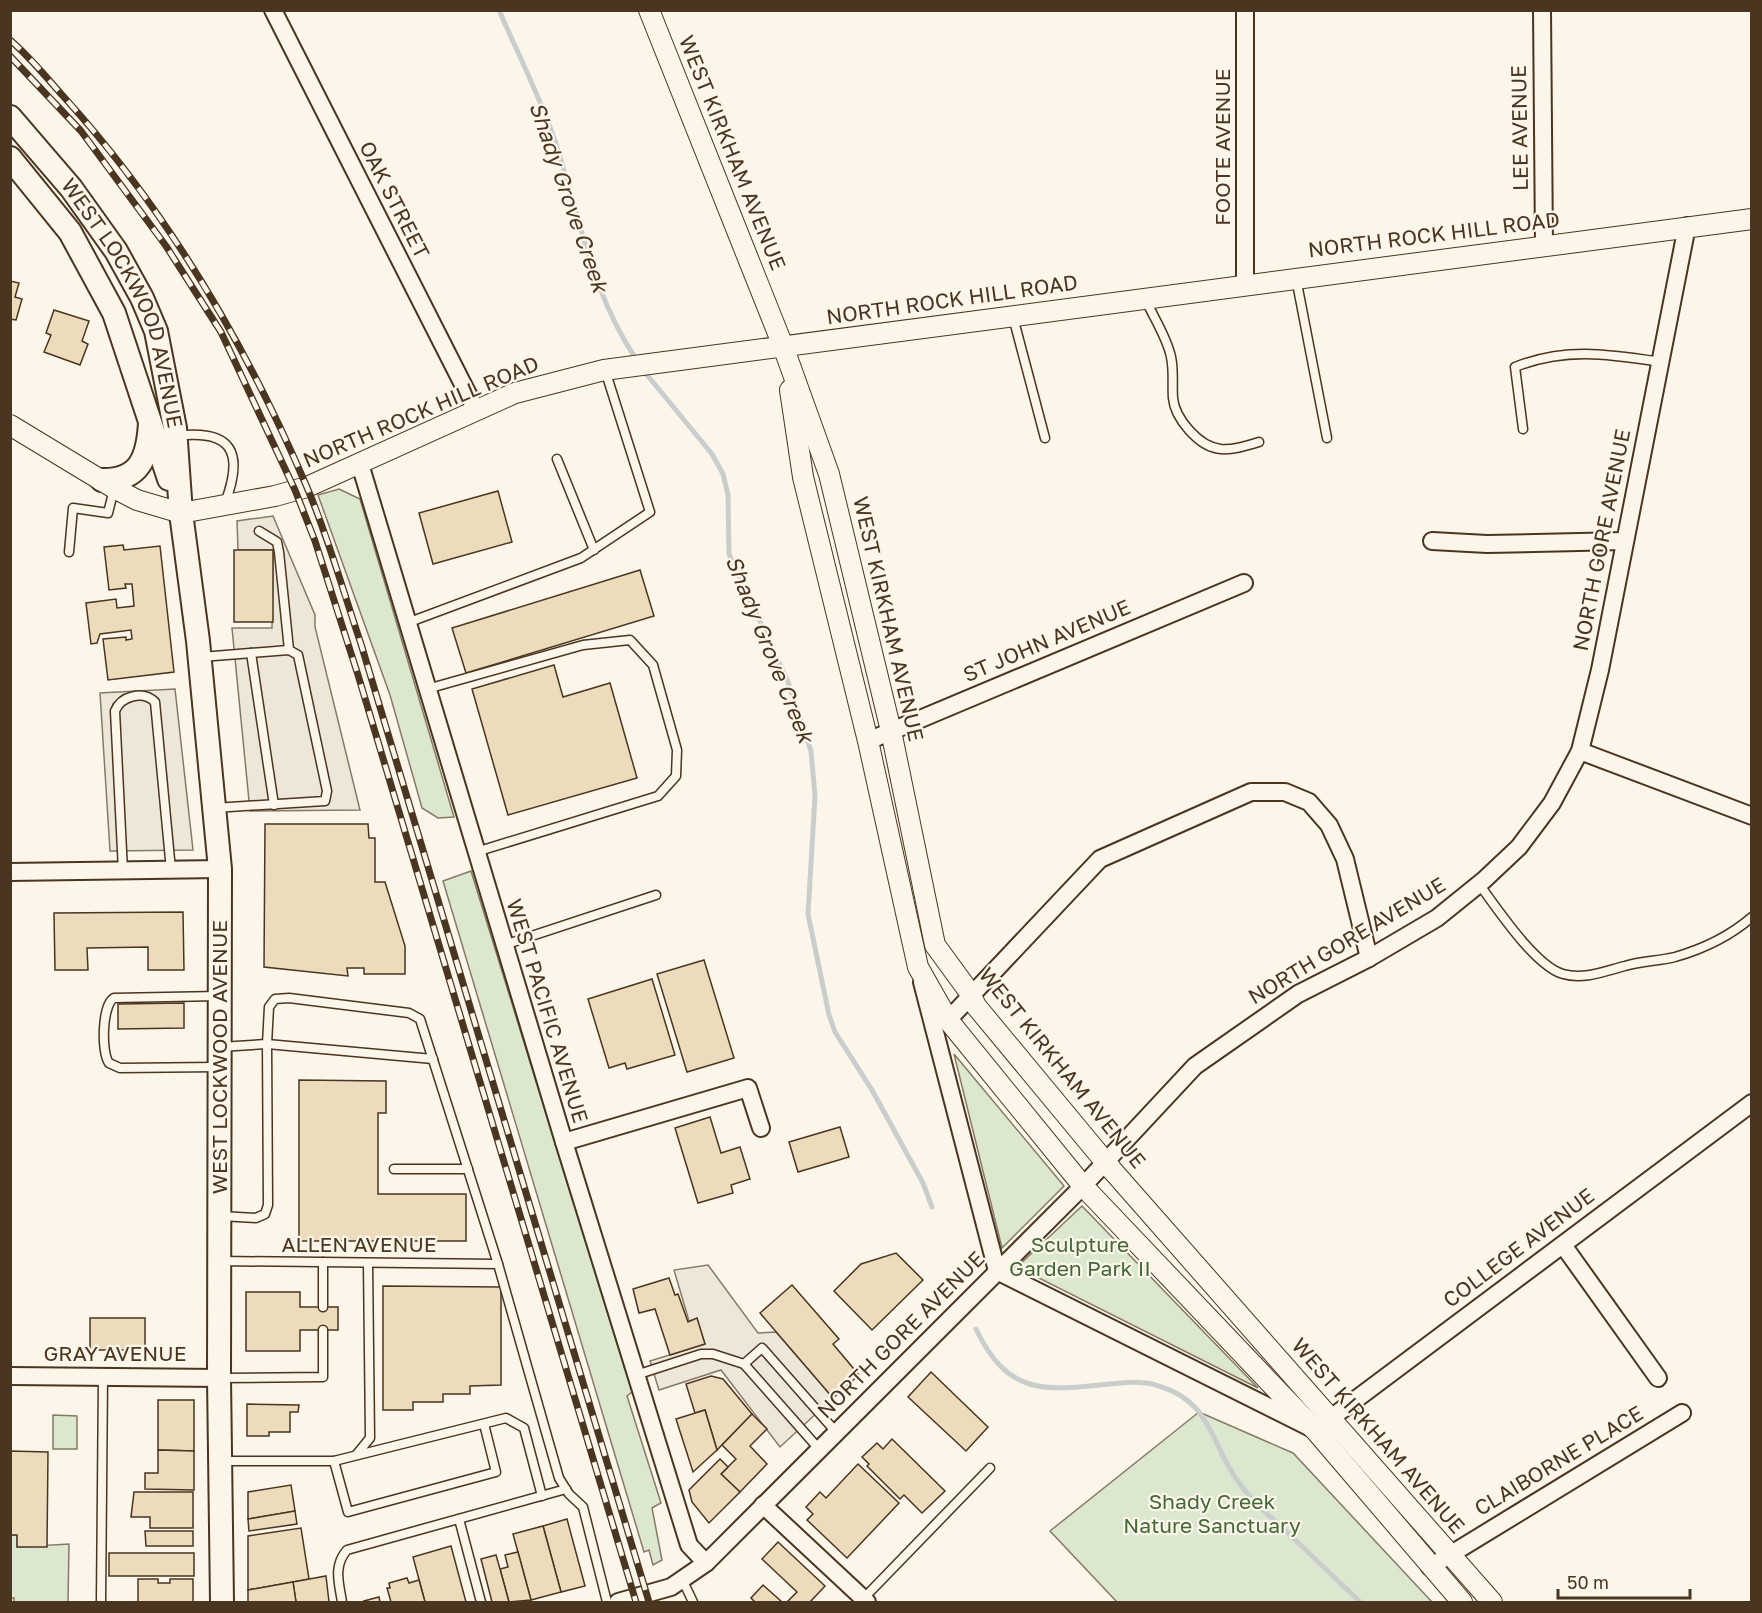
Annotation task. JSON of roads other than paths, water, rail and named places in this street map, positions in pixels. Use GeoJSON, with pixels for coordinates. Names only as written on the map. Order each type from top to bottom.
{"type":"FeatureCollection","features":[{"type":"Feature","properties":{"kind":"main road","name":"WEST LOCKWOOD AVENUE"},"geometry":{"type":"LineString","coordinates":[[10,117],[71,188],[116,251],[142,298],[156,331],[163,360],[175,436],[181,513],[200,657],[220,869],[219,1378],[222,1602]]}},
{"type":"Feature","properties":{"kind":"main road","name":"WEST LOCKWOOD AVENUE"},"geometry":{"type":"LineString","coordinates":[[10,159],[70,232],[114,313],[181,513]]}},
{"type":"Feature","properties":{"kind":"main road"},"geometry":{"type":"LineString","coordinates":[[108,484],[121,479],[137,468],[149,439],[150,419]]}},
{"type":"Feature","properties":{"kind":"street","name":"OAK STREET"},"geometry":{"type":"LineString","coordinates":[[273,10],[476,410]]}},
{"type":"Feature","properties":{"kind":"street","name":"WEST KIRKHAM AVENUE"},"geometry":{"type":"LineString","coordinates":[[649,10],[783,346],[829,474],[891,730],[935,945],[970,993],[976,1006],[1322,1424],[1430,1567],[1462,1602]]}},
{"type":"Feature","properties":{"kind":"street","name":"FOOTE AVENUE"},"geometry":{"type":"LineString","coordinates":[[1245,10],[1245,284]]}},
{"type":"Feature","properties":{"kind":"street","name":"LEE AVENUE"},"geometry":{"type":"LineString","coordinates":[[1542,10],[1544,246]]}},
{"type":"Feature","properties":{"kind":"street","name":"NORTH ROCK HILL ROAD"},"geometry":{"type":"LineString","coordinates":[[181,513],[307,487],[476,410],[544,384],[611,369],[672,359],[1013,317],[1296,277],[1752,219]]}},
{"type":"Feature","properties":{"kind":"street","name":"NORTH GORE AVENUE"},"geometry":{"type":"LineString","coordinates":[[618,1602],[670,1587],[706,1563],[1083,1186],[1195,1066],[1298,994],[1369,958],[1437,918],[1479,884],[1525,838],[1552,803],[1580,751],[1600,670],[1623,541],[1687,226]]}},
{"type":"Feature","properties":{"kind":"street","name":"WEST KIRKHAM AVENUE"},"geometry":{"type":"LineString","coordinates":[[783,346],[803,477],[868,741],[918,967],[948,1020],[1083,1186],[1322,1424],[1449,1554],[1492,1602]]}},
{"type":"Feature","properties":{"kind":"street"},"geometry":{"type":"LineString","coordinates":[[10,425],[137,500],[181,513]]}},
{"type":"Feature","properties":{"kind":"street","name":"WEST PACIFIC AVENUE"},"geometry":{"type":"LineString","coordinates":[[360,464],[504,945],[689,1545],[706,1563]]}},
{"type":"Feature","properties":{"kind":"street"},"geometry":{"type":"LineString","coordinates":[[1432,541],[1487,543],[1623,541]]}},
{"type":"Feature","properties":{"kind":"street","name":"ST JOHN AVENUE"},"geometry":{"type":"LineString","coordinates":[[868,741],[1244,583]]}},
{"type":"Feature","properties":{"kind":"street"},"geometry":{"type":"LineString","coordinates":[[1580,751],[1752,816]]}},
{"type":"Feature","properties":{"kind":"street"},"geometry":{"type":"LineString","coordinates":[[948,1020],[970,993],[1101,859],[1251,792],[1285,792],[1310,802],[1329,825],[1345,859],[1369,958]]}},
{"type":"Feature","properties":{"kind":"street"},"geometry":{"type":"LineString","coordinates":[[10,872],[220,869]]}},
{"type":"Feature","properties":{"kind":"street"},"geometry":{"type":"LineString","coordinates":[[918,967],[996,1271],[1322,1424]]}},
{"type":"Feature","properties":{"kind":"street"},"geometry":{"type":"LineString","coordinates":[[564,1142],[748,1088],[761,1128]]}},
{"type":"Feature","properties":{"kind":"street","name":"COLLEGE AVENUE"},"geometry":{"type":"LineString","coordinates":[[1322,1424],[1752,1103]]}},
{"type":"Feature","properties":{"kind":"street"},"geometry":{"type":"LineString","coordinates":[[1563,1245],[1659,1378]]}},
{"type":"Feature","properties":{"kind":"street","name":"GRAY AVENUE"},"geometry":{"type":"LineString","coordinates":[[10,1376],[219,1378]]}},
{"type":"Feature","properties":{"kind":"street","name":"CLAIBORNE PLACE"},"geometry":{"type":"LineString","coordinates":[[1430,1567],[1682,1413]]}},
{"type":"Feature","properties":{"kind":"street"},"geometry":{"type":"LineString","coordinates":[[763,1504],[865,1601]]}},
{"type":"Feature","properties":{"kind":"lane"},"geometry":{"type":"LineString","coordinates":[[1296,277],[1327,438]]}},
{"type":"Feature","properties":{"kind":"lane"},"geometry":{"type":"LineString","coordinates":[[1144,298],[1171,355],[1175,410],[1185,426],[1201,444],[1212,449],[1234,449],[1259,442]]}},
{"type":"Feature","properties":{"kind":"lane"},"geometry":{"type":"LineString","coordinates":[[1013,317],[1046,438]]}},
{"type":"Feature","properties":{"kind":"lane"},"geometry":{"type":"LineString","coordinates":[[1523,429],[1515,368],[1542,356],[1602,354],[1661,362]]}},
{"type":"Feature","properties":{"kind":"lane"},"geometry":{"type":"LineString","coordinates":[[408,623],[582,558],[650,512],[611,369]]}},
{"type":"Feature","properties":{"kind":"lane"},"geometry":{"type":"LineString","coordinates":[[175,436],[214,436],[226,446],[235,462],[235,469],[224,505]]}},
{"type":"Feature","properties":{"kind":"lane"},"geometry":{"type":"LineString","coordinates":[[557,459],[594,550]]}},
{"type":"Feature","properties":{"kind":"lane"},"geometry":{"type":"LineString","coordinates":[[69,552],[73,508],[108,513],[108,484]]}},
{"type":"Feature","properties":{"kind":"lane"},"geometry":{"type":"LineString","coordinates":[[260,531],[277,542],[288,650]]}},
{"type":"Feature","properties":{"kind":"lane"},"geometry":{"type":"LineString","coordinates":[[427,689],[583,645],[630,640],[652,665],[677,750],[675,776],[658,796],[476,852]]}},
{"type":"Feature","properties":{"kind":"lane"},"geometry":{"type":"LineString","coordinates":[[200,657],[288,650],[298,655],[327,791],[325,801],[214,808]]}},
{"type":"Feature","properties":{"kind":"lane"},"geometry":{"type":"LineString","coordinates":[[251,652],[274,805]]}},
{"type":"Feature","properties":{"kind":"lane"},"geometry":{"type":"LineString","coordinates":[[123,871],[115,711],[118,702],[127,697],[145,696],[155,702],[171,870]]}},
{"type":"Feature","properties":{"kind":"lane"},"geometry":{"type":"LineString","coordinates":[[1479,884],[1503,918],[1534,954],[1562,974],[1596,975],[1627,965],[1676,957],[1732,934],[1752,917]]}},
{"type":"Feature","properties":{"kind":"lane"},"geometry":{"type":"LineString","coordinates":[[504,945],[656,895]]}},
{"type":"Feature","properties":{"kind":"lane"},"geometry":{"type":"LineString","coordinates":[[220,996],[114,998],[107,1005],[105,1052],[109,1063],[120,1068],[220,1057],[267,1044],[433,1059]]}},
{"type":"Feature","properties":{"kind":"lane"},"geometry":{"type":"LineString","coordinates":[[220,1216],[256,1218],[265,1214],[268,1205],[267,1044],[269,1007],[275,999],[289,998],[409,1013],[420,1019],[498,1264],[560,1478],[566,1489],[583,1507],[607,1602]]}},
{"type":"Feature","properties":{"kind":"lane"},"geometry":{"type":"LineString","coordinates":[[394,1169],[468,1169]]}},
{"type":"Feature","properties":{"kind":"lane","name":"ALLEN AVENUE"},"geometry":{"type":"LineString","coordinates":[[220,1261],[498,1264]]}},
{"type":"Feature","properties":{"kind":"lane"},"geometry":{"type":"LineString","coordinates":[[323,1262],[323,1307]]}},
{"type":"Feature","properties":{"kind":"lane"},"geometry":{"type":"LineString","coordinates":[[357,1455],[370,1438],[369,1263]]}},
{"type":"Feature","properties":{"kind":"lane"},"geometry":{"type":"LineString","coordinates":[[219,1378],[323,1377],[323,1330]]}},
{"type":"Feature","properties":{"kind":"lane"},"geometry":{"type":"LineString","coordinates":[[744,1364],[762,1348],[836,1432]]}},
{"type":"Feature","properties":{"kind":"lane"},"geometry":{"type":"LineString","coordinates":[[636,1375],[701,1354],[713,1354],[744,1364],[819,1449]]}},
{"type":"Feature","properties":{"kind":"lane"},"geometry":{"type":"LineString","coordinates":[[101,1602],[103,1377]]}},
{"type":"Feature","properties":{"kind":"lane"},"geometry":{"type":"LineString","coordinates":[[220,1461],[334,1461],[506,1418],[524,1428],[542,1496]]}},
{"type":"Feature","properties":{"kind":"lane"},"geometry":{"type":"LineString","coordinates":[[334,1461],[348,1512],[496,1472],[484,1424]]}},
{"type":"Feature","properties":{"kind":"lane"},"geometry":{"type":"LineString","coordinates":[[865,1601],[990,1467]]}},
{"type":"Feature","properties":{"kind":"lane"},"geometry":{"type":"LineString","coordinates":[[342,1602],[337,1568],[340,1558],[347,1550],[566,1489]]}},
{"type":"Feature","properties":{"kind":"lane"},"geometry":{"type":"LineString","coordinates":[[459,1519],[481,1602]]}},
{"type":"Feature","properties":{"kind":"lane"},"geometry":{"type":"LineString","coordinates":[[682,1579],[693,1602]]}},
{"type":"Feature","properties":{"kind":"waterway","name":"Shady Grove Creek"},"geometry":{"type":"LineString","coordinates":[[499,10],[555,141],[598,282],[622,336],[638,362]]}},
{"type":"Feature","properties":{"kind":"waterway","name":"Shady Grove Creek"},"geometry":{"type":"LineString","coordinates":[[643,370],[712,454],[723,474],[728,495],[729,554],[788,682],[811,751],[815,796],[808,914],[829,1015],[835,1032],[872,1090],[923,1183],[932,1207]]}},
{"type":"Feature","properties":{"kind":"waterway","name":"Shady Grove Creek"},"geometry":{"type":"LineString","coordinates":[[976,1329],[988,1351],[1001,1367],[1015,1378],[1030,1384],[1066,1388],[1147,1383],[1174,1392],[1187,1400],[1204,1419],[1230,1469],[1249,1495],[1360,1602]]}},
{"type":"Feature","properties":{"kind":"railway"},"geometry":{"type":"LineString","coordinates":[[10,40],[38,67],[101,139],[136,185],[201,280],[257,381],[314,504],[361,644],[649,1602]]}},
{"type":"Feature","properties":{"kind":"railway"},"geometry":{"type":"LineString","coordinates":[[10,56],[81,131],[166,246],[221,332],[295,490],[315,541],[358,675],[636,1602]]}},
{"type":"Feature","properties":{"kind":"park label","name":"Sculpture Garden Park II"},"geometry":{"type":"Point","coordinates":[1080,1257]}},
{"type":"Feature","properties":{"kind":"park label","name":"Shady Creek Nature Sanctuary"},"geometry":{"type":"Point","coordinates":[1212,1514]}}]}
